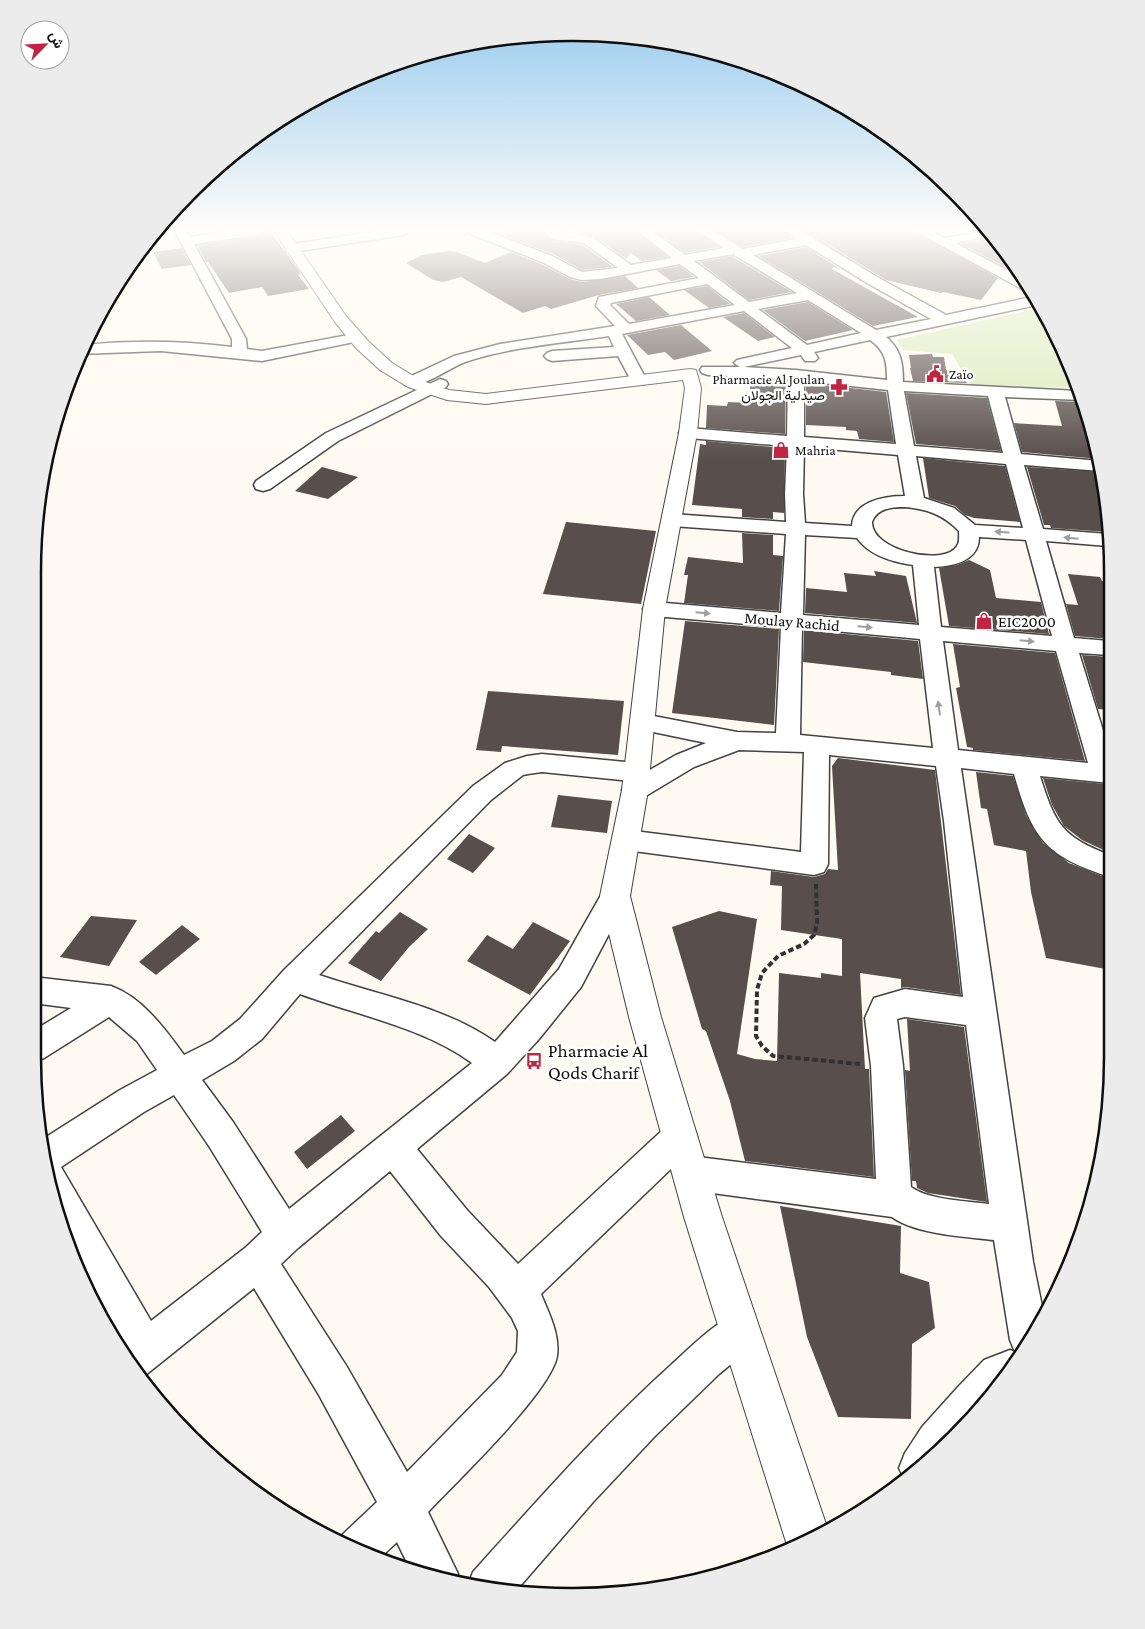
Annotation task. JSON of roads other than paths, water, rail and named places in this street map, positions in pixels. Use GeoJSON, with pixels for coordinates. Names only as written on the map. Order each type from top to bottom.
{"type":"FeatureCollection","features":[{"type":"Feature","properties":{"kind":"street"},"geometry":{"type":"LineString","coordinates":[[222,307],[239,339],[240,353]]}},
{"type":"Feature","properties":{"kind":"street"},"geometry":{"type":"LineString","coordinates":[[331,307],[354,338],[377,361],[412,382],[429,390],[463,398],[486,399],[699,372],[765,366],[805,350],[1004,307]]}},
{"type":"Feature","properties":{"kind":"street"},"geometry":{"type":"LineString","coordinates":[[604,307],[620,330],[622,351],[639,381]]}},
{"type":"Feature","properties":{"kind":"street"},"geometry":{"type":"LineString","coordinates":[[412,382],[453,361],[524,344],[620,330],[746,307]]}},
{"type":"Feature","properties":{"kind":"street"},"geometry":{"type":"LineString","coordinates":[[746,307],[805,350],[825,379]]}},
{"type":"Feature","properties":{"kind":"street"},"geometry":{"type":"LineString","coordinates":[[829,307],[874,335],[891,352],[895,364],[895,386],[914,502]]}},
{"type":"Feature","properties":{"kind":"street"},"geometry":{"type":"LineString","coordinates":[[920,307],[942,319]]}},
{"type":"Feature","properties":{"kind":"street"},"geometry":{"type":"LineString","coordinates":[[91,349],[134,346],[191,347],[262,356],[354,338]]}},
{"type":"Feature","properties":{"kind":"street"},"geometry":{"type":"LineString","coordinates":[[476,355],[513,359],[622,351]]}},
{"type":"Feature","properties":{"kind":"street"},"geometry":{"type":"LineString","coordinates":[[263,485],[332,437],[429,390],[460,370],[476,355]]}},
{"type":"Feature","properties":{"kind":"street"},"geometry":{"type":"LineString","coordinates":[[765,366],[796,375],[895,386],[1073,396]]}},
{"type":"Feature","properties":{"kind":"street"},"geometry":{"type":"LineString","coordinates":[[64,1209],[137,1356],[272,1248],[496,1063],[528,1030],[570,978],[616,896],[636,781],[654,609],[674,513],[688,433],[693,388],[699,372]]}},
{"type":"Feature","properties":{"kind":"street"},"geometry":{"type":"LineString","coordinates":[[788,742],[796,522],[796,375]]}},
{"type":"Feature","properties":{"kind":"street"},"geometry":{"type":"LineString","coordinates":[[995,391],[1064,644],[1104,765]]}},
{"type":"Feature","properties":{"kind":"street"},"geometry":{"type":"LineString","coordinates":[[688,433],[1093,465]]}},
{"type":"Feature","properties":{"kind":"street"},"geometry":{"type":"LineString","coordinates":[[674,513],[863,527],[880,549],[907,559],[923,562],[948,560],[965,552],[969,538],[961,521],[948,512],[914,502],[896,502],[879,506],[867,512],[863,527]]}},
{"type":"Feature","properties":{"kind":"street"},"geometry":{"type":"LineString","coordinates":[[969,538],[1036,542],[1103,540]]}},
{"type":"Feature","properties":{"kind":"street"},"geometry":{"type":"LineString","coordinates":[[1036,542],[1103,554]]}},
{"type":"Feature","properties":{"kind":"street"},"geometry":{"type":"LineString","coordinates":[[923,562],[929,632],[946,757],[957,820],[1009,1224],[1027,1331]]}},
{"type":"Feature","properties":{"kind":"street","name":"Moulay Rachid"},"geometry":{"type":"LineString","coordinates":[[654,609],[1104,648]]}},
{"type":"Feature","properties":{"kind":"street"},"geometry":{"type":"LineString","coordinates":[[643,722],[737,741],[788,742],[1104,774]]}},
{"type":"Feature","properties":{"kind":"street"},"geometry":{"type":"LineString","coordinates":[[50,1154],[132,1101],[223,1051],[251,1029],[295,979],[482,793],[514,769],[527,765],[542,764],[636,781],[737,741]]}},
{"type":"Feature","properties":{"kind":"street"},"geometry":{"type":"LineString","coordinates":[[626,840],[814,864],[817,745]]}},
{"type":"Feature","properties":{"kind":"street"},"geometry":{"type":"LineString","coordinates":[[1024,765],[1040,813],[1052,834],[1074,849],[1104,863]]}},
{"type":"Feature","properties":{"kind":"street"},"geometry":{"type":"LineString","coordinates":[[616,896],[645,1017],[690,1173],[806,1533]]}},
{"type":"Feature","properties":{"kind":"street"},"geometry":{"type":"LineString","coordinates":[[295,979],[332,994],[440,1028],[484,1052],[496,1063]]}},
{"type":"Feature","properties":{"kind":"street"},"geometry":{"type":"LineString","coordinates":[[41,991],[111,1000],[148,1032],[220,1134],[333,1381],[434,1570]]}},
{"type":"Feature","properties":{"kind":"street"},"geometry":{"type":"LineString","coordinates":[[41,1043],[111,1000]]}},
{"type":"Feature","properties":{"kind":"street"},"geometry":{"type":"LineString","coordinates":[[981,1013],[905,1003],[885,1008],[880,1018],[887,1066],[894,1190],[899,1200],[910,1208],[952,1217],[1009,1224]]}},
{"type":"Feature","properties":{"kind":"street"},"geometry":{"type":"LineString","coordinates":[[516,1292],[680,1137]]}},
{"type":"Feature","properties":{"kind":"street"},"geometry":{"type":"LineString","coordinates":[[363,1544],[402,1507],[516,1389],[536,1357],[537,1331],[526,1305],[502,1274],[454,1223],[393,1147]]}},
{"type":"Feature","properties":{"kind":"street"},"geometry":{"type":"LineString","coordinates":[[690,1173],[899,1200]]}},
{"type":"Feature","properties":{"kind":"street"},"geometry":{"type":"LineString","coordinates":[[494,1582],[660,1402],[702,1362],[740,1331]]}},
{"type":"Feature","properties":{"kind":"street"},"geometry":{"type":"LineString","coordinates":[[936,1444],[972,1401],[998,1374]]}},
{"type":"Feature","properties":{"kind":"place","name":"Zaïo"},"geometry":{"type":"Point","coordinates":[935,374]}},
{"type":"Feature","properties":{"kind":"place","name":"Pharmacie Al Joulan صيدلية الجولان"},"geometry":{"type":"Point","coordinates":[839,387]}},
{"type":"Feature","properties":{"kind":"place","name":"Mahria"},"geometry":{"type":"Point","coordinates":[781,450]}},
{"type":"Feature","properties":{"kind":"place","name":"EIC2000"},"geometry":{"type":"Point","coordinates":[984,621]}},
{"type":"Feature","properties":{"kind":"place","name":"Pharmacie Al Qods Charif"},"geometry":{"type":"Point","coordinates":[534,1061]}}]}
